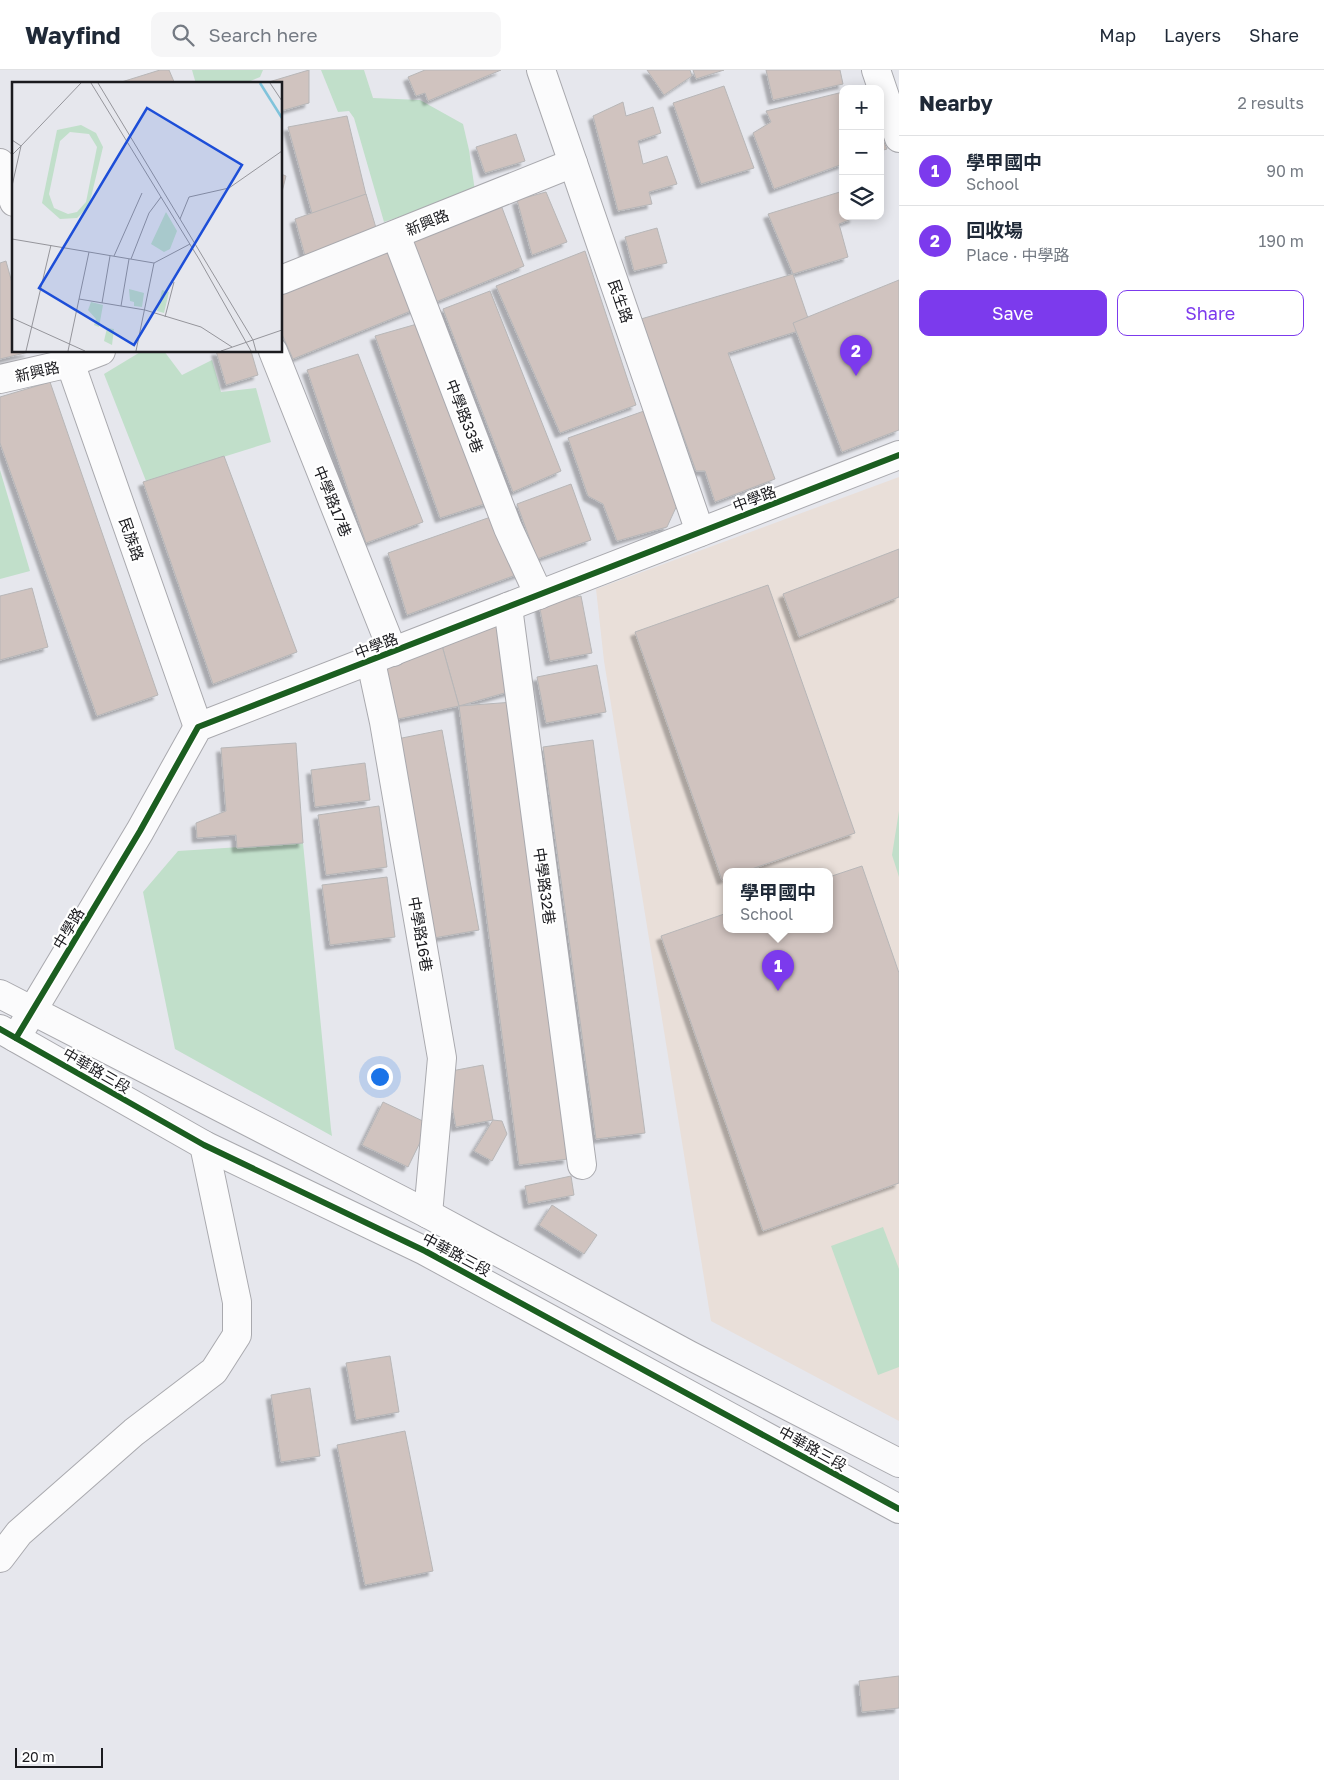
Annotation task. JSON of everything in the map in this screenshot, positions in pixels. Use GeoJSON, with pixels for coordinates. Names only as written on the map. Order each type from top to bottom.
{"type":"FeatureCollection","features":[{"type":"Feature","properties":{"kind":"street","name":"民生路"},"geometry":{"type":"LineString","coordinates":[[541,70],[700,532]]}},
{"type":"Feature","properties":{"kind":"street"},"geometry":{"type":"LineString","coordinates":[[876,70],[899,138]]}},
{"type":"Feature","properties":{"kind":"street"},"geometry":{"type":"LineString","coordinates":[[0,163],[12,196]]}},
{"type":"Feature","properties":{"kind":"street","name":"新興路"},"geometry":{"type":"LineString","coordinates":[[282,280],[573,163]]}},
{"type":"Feature","properties":{"kind":"street","name":"中學路33巷"},"geometry":{"type":"LineString","coordinates":[[396,235],[508,528],[539,595]]}},
{"type":"Feature","properties":{"kind":"street","name":"新興路"},"geometry":{"type":"LineString","coordinates":[[0,379],[68,357],[96,352]]}},
{"type":"Feature","properties":{"kind":"street","name":"中學路17巷"},"geometry":{"type":"LineString","coordinates":[[273,352],[384,655]]}},
{"type":"Feature","properties":{"kind":"street","name":"民族路"},"geometry":{"type":"LineString","coordinates":[[68,357],[198,727]]}},
{"type":"Feature","properties":{"kind":"street","name":"中學路"},"geometry":{"type":"LineString","coordinates":[[8,1034],[33,1011],[140,831],[198,727],[899,455]]}},
{"type":"Feature","properties":{"kind":"street","name":"中學路32巷"},"geometry":{"type":"LineString","coordinates":[[508,607],[582,1165]]}},
{"type":"Feature","properties":{"kind":"street","name":"中學路16巷"},"geometry":{"type":"LineString","coordinates":[[384,655],[371,662],[384,722],[442,1058],[428,1214]]}},
{"type":"Feature","properties":{"kind":"street","name":"中華路三段"},"geometry":{"type":"LineString","coordinates":[[0,994],[428,1214],[689,1355],[899,1463]]}},
{"type":"Feature","properties":{"kind":"street","name":"中華路三段"},"geometry":{"type":"LineString","coordinates":[[8,1034],[204,1145],[425,1250],[899,1509]]}},
{"type":"Feature","properties":{"kind":"street"},"geometry":{"type":"LineString","coordinates":[[0,1558],[19,1533],[127,1438],[214,1371],[237,1335],[237,1302],[204,1145]]}},
{"type":"Feature","properties":{"kind":"shaded area"},"geometry":{"type":"Polygon","coordinates":[[[899,477],[899,1421],[711,1321],[604,661],[596,589],[899,477]]]}},
{"type":"Feature","properties":{"kind":"green space"},"geometry":{"type":"Polygon","coordinates":[[[192,70],[263,70],[260,77],[248,82],[195,82],[192,70]]]}},
{"type":"Feature","properties":{"kind":"green space"},"geometry":{"type":"Polygon","coordinates":[[[321,70],[364,70],[373,98],[420,100],[463,124],[475,191],[384,222],[354,118],[349,111],[338,112],[321,70]]]}},
{"type":"Feature","properties":{"kind":"green space"},"geometry":{"type":"Polygon","coordinates":[[[140,352],[165,352],[182,375],[212,360],[221,392],[256,388],[271,442],[146,481],[104,374],[140,352]]]}},
{"type":"Feature","properties":{"kind":"green space"},"geometry":{"type":"Polygon","coordinates":[[[0,470],[30,571],[0,579],[0,470]]]}},
{"type":"Feature","properties":{"kind":"green space"},"geometry":{"type":"Polygon","coordinates":[[[899,811],[899,877],[892,855],[899,811]]]}},
{"type":"Feature","properties":{"kind":"green space"},"geometry":{"type":"Polygon","coordinates":[[[303,843],[332,1136],[175,1049],[143,892],[178,851],[303,843]]]}},
{"type":"Feature","properties":{"kind":"green space"},"geometry":{"type":"Polygon","coordinates":[[[883,1227],[899,1269],[899,1367],[878,1375],[831,1246],[883,1227]]]}},
{"type":"Feature","properties":{"kind":"building"},"geometry":{"type":"Polygon","coordinates":[[[160,70],[169,70],[174,82],[121,82],[160,70]]]}},
{"type":"Feature","properties":{"kind":"building"},"geometry":{"type":"Polygon","coordinates":[[[309,70],[309,103],[282,111],[282,82],[269,82],[309,70]]]}},
{"type":"Feature","properties":{"kind":"building"},"geometry":{"type":"Polygon","coordinates":[[[425,70],[501,70],[428,101],[425,93],[416,96],[408,77],[425,70]]]}},
{"type":"Feature","properties":{"kind":"building"},"geometry":{"type":"Polygon","coordinates":[[[647,70],[690,70],[692,76],[664,95],[647,70]]]}},
{"type":"Feature","properties":{"kind":"building"},"geometry":{"type":"Polygon","coordinates":[[[693,70],[724,70],[696,79],[693,70]]]}},
{"type":"Feature","properties":{"kind":"building"},"geometry":{"type":"Polygon","coordinates":[[[766,70],[840,70],[843,84],[773,100],[766,70]]]}},
{"type":"Feature","properties":{"kind":"building"},"geometry":{"type":"Polygon","coordinates":[[[724,86],[754,168],[701,184],[673,103],[724,86]]]}},
{"type":"Feature","properties":{"kind":"building"},"geometry":{"type":"Polygon","coordinates":[[[839,93],[839,165],[774,189],[753,133],[771,122],[766,111],[839,93]]]}},
{"type":"Feature","properties":{"kind":"building"},"geometry":{"type":"Polygon","coordinates":[[[623,102],[626,116],[653,107],[661,133],[638,141],[643,164],[667,156],[677,184],[649,192],[652,204],[618,211],[593,116],[623,102]]]}},
{"type":"Feature","properties":{"kind":"building"},"geometry":{"type":"Polygon","coordinates":[[[347,116],[368,203],[313,217],[288,127],[347,116]]]}},
{"type":"Feature","properties":{"kind":"building"},"geometry":{"type":"Polygon","coordinates":[[[516,134],[525,161],[485,173],[476,147],[516,134]]]}},
{"type":"Feature","properties":{"kind":"building"},"geometry":{"type":"Polygon","coordinates":[[[282,174],[286,176],[282,192],[282,174]]]}},
{"type":"Feature","properties":{"kind":"building"},"geometry":{"type":"Polygon","coordinates":[[[546,192],[567,242],[532,255],[517,200],[546,192]]]}},
{"type":"Feature","properties":{"kind":"building"},"geometry":{"type":"Polygon","coordinates":[[[839,192],[839,220],[849,220],[839,224],[848,257],[793,274],[768,214],[839,192]]]}},
{"type":"Feature","properties":{"kind":"building"},"geometry":{"type":"Polygon","coordinates":[[[366,194],[376,228],[305,256],[295,219],[366,194]]]}},
{"type":"Feature","properties":{"kind":"building"},"geometry":{"type":"Polygon","coordinates":[[[501,205],[524,266],[433,303],[407,243],[501,205]]]}},
{"type":"Feature","properties":{"kind":"building"},"geometry":{"type":"Polygon","coordinates":[[[657,228],[667,263],[634,271],[625,237],[657,228]]]}},
{"type":"Feature","properties":{"kind":"building"},"geometry":{"type":"Polygon","coordinates":[[[400,246],[418,308],[293,359],[282,334],[282,290],[400,246]]]}},
{"type":"Feature","properties":{"kind":"building"},"geometry":{"type":"Polygon","coordinates":[[[585,251],[636,405],[560,433],[496,286],[585,251]]]}},
{"type":"Feature","properties":{"kind":"building"},"geometry":{"type":"Polygon","coordinates":[[[6,261],[12,283],[12,352],[29,352],[0,359],[0,263],[6,261]]]}},
{"type":"Feature","properties":{"kind":"building"},"geometry":{"type":"Polygon","coordinates":[[[793,274],[811,327],[728,353],[775,479],[715,502],[705,471],[696,471],[641,319],[793,274]]]}},
{"type":"Feature","properties":{"kind":"building"},"geometry":{"type":"Polygon","coordinates":[[[899,280],[899,430],[842,452],[793,323],[899,280]]]}},
{"type":"Feature","properties":{"kind":"building"},"geometry":{"type":"Polygon","coordinates":[[[490,291],[561,471],[513,492],[443,309],[490,291]]]}},
{"type":"Feature","properties":{"kind":"building"},"geometry":{"type":"Polygon","coordinates":[[[424,322],[491,502],[440,518],[375,336],[424,322]]]}},
{"type":"Feature","properties":{"kind":"building"},"geometry":{"type":"Polygon","coordinates":[[[216,352],[251,352],[258,375],[226,385],[216,352]]]}},
{"type":"Feature","properties":{"kind":"building"},"geometry":{"type":"Polygon","coordinates":[[[358,354],[423,522],[366,543],[307,370],[358,354]]]}},
{"type":"Feature","properties":{"kind":"building"},"geometry":{"type":"Polygon","coordinates":[[[50,382],[158,695],[97,716],[0,443],[0,397],[50,382]]]}},
{"type":"Feature","properties":{"kind":"building"},"geometry":{"type":"Polygon","coordinates":[[[644,411],[678,503],[667,527],[617,541],[603,504],[588,496],[568,438],[644,411]]]}},
{"type":"Feature","properties":{"kind":"building"},"geometry":{"type":"Polygon","coordinates":[[[224,456],[297,652],[213,684],[143,482],[224,456]]]}},
{"type":"Feature","properties":{"kind":"building"},"geometry":{"type":"Polygon","coordinates":[[[571,484],[591,540],[537,559],[517,504],[571,484]]]}},
{"type":"Feature","properties":{"kind":"building"},"geometry":{"type":"Polygon","coordinates":[[[502,513],[524,572],[407,615],[388,553],[502,513]]]}},
{"type":"Feature","properties":{"kind":"building"},"geometry":{"type":"Polygon","coordinates":[[[899,549],[899,597],[799,637],[783,594],[899,549]]]}},
{"type":"Feature","properties":{"kind":"building"},"geometry":{"type":"Polygon","coordinates":[[[768,585],[855,833],[754,868],[723,868],[722,880],[635,632],[768,585]]]}},
{"type":"Feature","properties":{"kind":"building"},"geometry":{"type":"Polygon","coordinates":[[[32,588],[48,647],[0,660],[0,596],[32,588]]]}},
{"type":"Feature","properties":{"kind":"building"},"geometry":{"type":"Polygon","coordinates":[[[581,596],[592,653],[550,661],[539,604],[581,596]]]}},
{"type":"Feature","properties":{"kind":"building"},"geometry":{"type":"Polygon","coordinates":[[[497,626],[515,690],[459,706],[441,642],[497,626]]]}},
{"type":"Feature","properties":{"kind":"building"},"geometry":{"type":"Polygon","coordinates":[[[441,642],[459,706],[384,722],[371,662],[441,642]]]}},
{"type":"Feature","properties":{"kind":"building"},"geometry":{"type":"Polygon","coordinates":[[[597,665],[606,712],[546,723],[537,677],[597,665]]]}},
{"type":"Feature","properties":{"kind":"building"},"geometry":{"type":"Polygon","coordinates":[[[514,702],[568,1159],[519,1165],[459,706],[514,702]]]}},
{"type":"Feature","properties":{"kind":"building"},"geometry":{"type":"Polygon","coordinates":[[[442,730],[479,930],[434,938],[397,739],[442,730]]]}},
{"type":"Feature","properties":{"kind":"building"},"geometry":{"type":"Polygon","coordinates":[[[593,740],[645,1133],[596,1139],[543,747],[593,740]]]}},
{"type":"Feature","properties":{"kind":"building"},"geometry":{"type":"Polygon","coordinates":[[[296,743],[303,843],[237,848],[236,835],[197,838],[196,823],[226,811],[221,748],[296,743]]]}},
{"type":"Feature","properties":{"kind":"building"},"geometry":{"type":"Polygon","coordinates":[[[365,763],[370,800],[315,807],[311,770],[365,763]]]}},
{"type":"Feature","properties":{"kind":"building"},"geometry":{"type":"Polygon","coordinates":[[[379,806],[387,867],[326,875],[318,815],[379,806]]]}},
{"type":"Feature","properties":{"kind":"building"},"geometry":{"type":"Polygon","coordinates":[[[862,866],[899,973],[899,1183],[763,1231],[661,936],[723,914],[723,933],[833,933],[833,876],[862,866]]]}},
{"type":"Feature","properties":{"kind":"building"},"geometry":{"type":"Polygon","coordinates":[[[387,877],[395,937],[330,945],[322,885],[387,877]]]}},
{"type":"Feature","properties":{"kind":"building"},"geometry":{"type":"Polygon","coordinates":[[[483,1065],[493,1120],[456,1127],[446,1072],[483,1065]]]}},
{"type":"Feature","properties":{"kind":"building"},"geometry":{"type":"Polygon","coordinates":[[[383,1102],[429,1124],[408,1167],[362,1145],[383,1102]]]}},
{"type":"Feature","properties":{"kind":"building"},"geometry":{"type":"Polygon","coordinates":[[[493,1120],[502,1121],[507,1134],[492,1161],[474,1151],[493,1120]]]}},
{"type":"Feature","properties":{"kind":"building"},"geometry":{"type":"Polygon","coordinates":[[[571,1176],[574,1195],[528,1204],[525,1186],[571,1176]]]}},
{"type":"Feature","properties":{"kind":"building"},"geometry":{"type":"Polygon","coordinates":[[[552,1205],[597,1235],[584,1254],[539,1225],[552,1205]]]}},
{"type":"Feature","properties":{"kind":"building"},"geometry":{"type":"Polygon","coordinates":[[[390,1356],[399,1412],[356,1420],[346,1363],[390,1356]]]}},
{"type":"Feature","properties":{"kind":"building"},"geometry":{"type":"Polygon","coordinates":[[[310,1388],[320,1456],[281,1462],[271,1395],[310,1388]]]}},
{"type":"Feature","properties":{"kind":"building"},"geometry":{"type":"Polygon","coordinates":[[[405,1431],[433,1571],[365,1585],[337,1445],[405,1431]]]}},
{"type":"Feature","properties":{"kind":"building"},"geometry":{"type":"Polygon","coordinates":[[[899,1676],[899,1708],[862,1712],[859,1681],[899,1676]]]}},
{"type":"Feature","properties":{"kind":"cycle path"},"geometry":{"type":"LineString","coordinates":[[16,1038],[140,831],[198,727],[899,455]]}},
{"type":"Feature","properties":{"kind":"cycle path"},"geometry":{"type":"LineString","coordinates":[[0,1029],[204,1145],[425,1251],[899,1509]]}},
{"type":"Feature","properties":{"kind":"place","name":"回收場"},"geometry":{"type":"Point","coordinates":[856,376]}},
{"type":"Feature","properties":{"kind":"place","name":"學甲國中"},"geometry":{"type":"Point","coordinates":[778,991]}}]}
